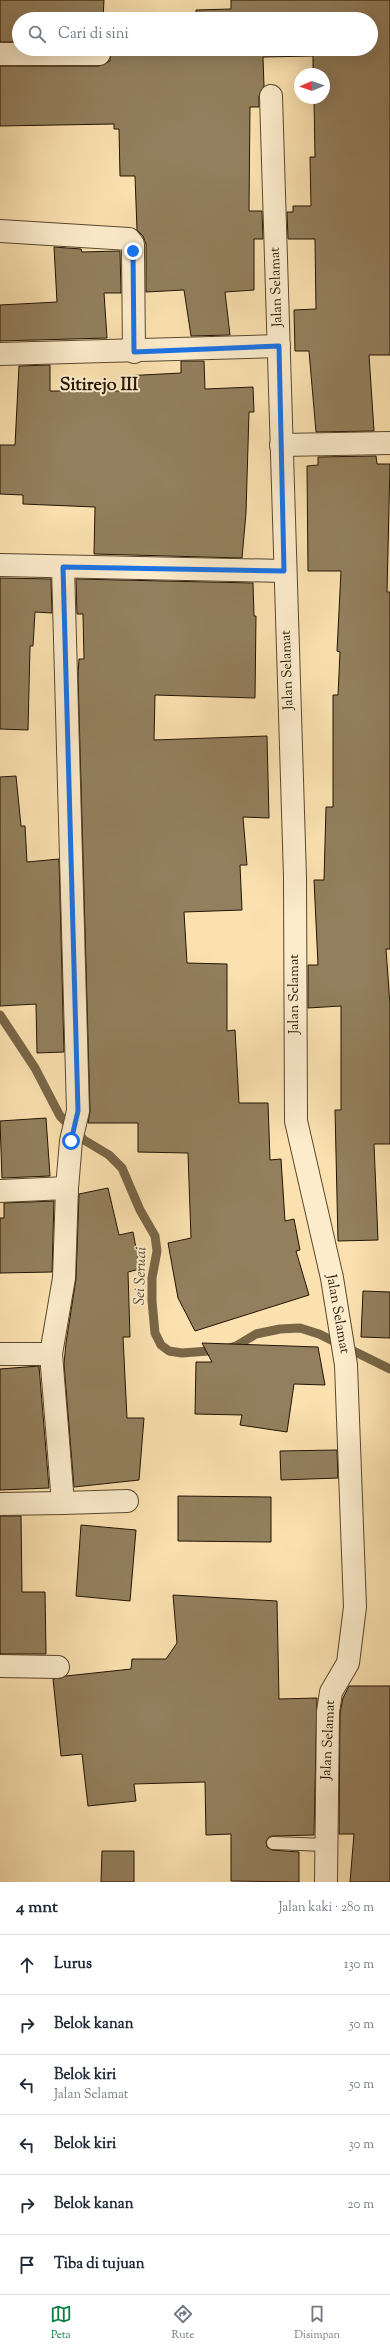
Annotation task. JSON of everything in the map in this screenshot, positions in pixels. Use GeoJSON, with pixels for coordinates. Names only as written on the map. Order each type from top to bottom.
{"type":"FeatureCollection","features":[{"type":"Feature","properties":{"kind":"street"},"geometry":{"type":"LineString","coordinates":[[0,54],[12,54]]}},
{"type":"Feature","properties":{"kind":"street","name":"Jalan Selamat"},"geometry":{"type":"LineString","coordinates":[[271,96],[284,571],[295,876],[296,1121],[332,1278],[343,1337],[346,1365],[355,1607],[348,1663],[332,1692],[328,1712],[326,1882]]}},
{"type":"Feature","properties":{"kind":"street"},"geometry":{"type":"LineString","coordinates":[[0,231],[129,239],[133,244],[134,352]]}},
{"type":"Feature","properties":{"kind":"street"},"geometry":{"type":"LineString","coordinates":[[0,354],[134,352],[279,346]]}},
{"type":"Feature","properties":{"kind":"street"},"geometry":{"type":"LineString","coordinates":[[281,445],[390,443]]}},
{"type":"Feature","properties":{"kind":"street"},"geometry":{"type":"LineString","coordinates":[[0,565],[284,571]]}},
{"type":"Feature","properties":{"kind":"street"},"geometry":{"type":"LineString","coordinates":[[63,567],[78,1111],[71,1141],[67,1188],[64,1278],[51,1354],[63,1503]]}},
{"type":"Feature","properties":{"kind":"street"},"geometry":{"type":"LineString","coordinates":[[0,1191],[67,1188]]}},
{"type":"Feature","properties":{"kind":"street"},"geometry":{"type":"LineString","coordinates":[[0,1354],[51,1354]]}},
{"type":"Feature","properties":{"kind":"street"},"geometry":{"type":"LineString","coordinates":[[0,1504],[127,1501]]}},
{"type":"Feature","properties":{"kind":"street"},"geometry":{"type":"LineString","coordinates":[[0,1666],[58,1667]]}},
{"type":"Feature","properties":{"kind":"lane"},"geometry":{"type":"LineString","coordinates":[[273,1843],[326,1845]]}},
{"type":"Feature","properties":{"kind":"building"},"geometry":{"type":"Polygon","coordinates":[[[0,0],[104,0],[103,12],[12,12],[12,42],[0,42],[0,0]]]}},
{"type":"Feature","properties":{"kind":"building"},"geometry":{"type":"Polygon","coordinates":[[[231,0],[390,0],[390,355],[369,355],[374,431],[316,432],[309,351],[295,351],[294,310],[316,309],[315,239],[288,239],[287,212],[293,212],[293,206],[311,206],[310,157],[315,157],[314,104],[330,104],[330,68],[313,68],[313,56],[378,56],[378,12],[196,12],[196,10],[231,9],[231,0]]]}},
{"type":"Feature","properties":{"kind":"building"},"geometry":{"type":"Polygon","coordinates":[[[110,56],[313,56],[263,57],[264,86],[259,96],[259,107],[250,107],[249,211],[262,211],[263,239],[254,239],[254,290],[225,292],[230,335],[191,336],[184,290],[146,292],[146,244],[143,236],[137,230],[135,176],[120,176],[119,129],[114,129],[114,124],[0,126],[0,66],[99,66],[110,61],[110,56]]]}},
{"type":"Feature","properties":{"kind":"building"},"geometry":{"type":"Polygon","coordinates":[[[54,247],[81,249],[82,252],[120,251],[121,293],[104,293],[107,338],[0,341],[0,305],[57,302],[54,247]]]}},
{"type":"Feature","properties":{"kind":"building"},"geometry":{"type":"Polygon","coordinates":[[[181,361],[204,361],[205,389],[253,387],[254,412],[249,412],[246,513],[242,558],[94,554],[95,507],[23,504],[23,495],[0,494],[0,445],[15,445],[19,366],[50,365],[50,391],[124,391],[123,376],[181,373],[181,361]]]}},
{"type":"Feature","properties":{"kind":"building"},"geometry":{"type":"Polygon","coordinates":[[[376,456],[377,464],[390,464],[387,592],[390,592],[390,949],[386,949],[390,1005],[390,1144],[374,1144],[378,1240],[338,1241],[335,1110],[341,1110],[341,1006],[308,1008],[308,965],[318,965],[314,880],[324,880],[326,807],[333,807],[333,695],[338,695],[340,652],[337,651],[341,571],[308,571],[307,466],[318,465],[318,457],[376,456]]]}},
{"type":"Feature","properties":{"kind":"building"},"geometry":{"type":"Polygon","coordinates":[[[0,578],[51,579],[52,613],[35,612],[33,646],[30,646],[28,730],[0,729],[0,578]]]}},
{"type":"Feature","properties":{"kind":"building"},"geometry":{"type":"Polygon","coordinates":[[[76,579],[253,583],[254,616],[256,616],[255,698],[155,695],[154,740],[267,736],[269,818],[243,817],[247,865],[240,865],[242,910],[184,912],[187,963],[227,964],[227,1031],[235,1030],[239,1103],[268,1103],[270,1160],[281,1159],[285,1221],[294,1219],[300,1250],[296,1251],[309,1295],[195,1331],[178,1298],[168,1243],[191,1238],[188,1153],[138,1152],[138,1123],[88,1123],[90,1111],[78,675],[79,659],[84,659],[83,614],[77,614],[76,579]]]}},
{"type":"Feature","properties":{"kind":"building"},"geometry":{"type":"Polygon","coordinates":[[[16,776],[21,826],[25,826],[27,862],[59,859],[64,1052],[37,1053],[36,1004],[0,1006],[0,777],[16,776]]]}},
{"type":"Feature","properties":{"kind":"building"},"geometry":{"type":"Polygon","coordinates":[[[46,1118],[50,1176],[2,1178],[0,1121],[46,1118]]]}},
{"type":"Feature","properties":{"kind":"building"},"geometry":{"type":"Polygon","coordinates":[[[108,1188],[119,1235],[133,1232],[140,1269],[128,1272],[130,1337],[123,1337],[127,1418],[144,1418],[139,1480],[74,1487],[64,1364],[76,1279],[79,1194],[108,1188]]]}},
{"type":"Feature","properties":{"kind":"building"},"geometry":{"type":"Polygon","coordinates":[[[54,1201],[52,1272],[0,1273],[0,1218],[4,1218],[4,1203],[54,1201]]]}},
{"type":"Feature","properties":{"kind":"building"},"geometry":{"type":"Polygon","coordinates":[[[363,1291],[390,1292],[390,1338],[361,1337],[363,1291]]]}},
{"type":"Feature","properties":{"kind":"building"},"geometry":{"type":"Polygon","coordinates":[[[202,1343],[318,1347],[325,1385],[294,1384],[287,1432],[240,1425],[242,1415],[195,1414],[196,1362],[212,1362],[202,1343]]]}},
{"type":"Feature","properties":{"kind":"building"},"geometry":{"type":"Polygon","coordinates":[[[39,1366],[49,1488],[0,1490],[0,1369],[39,1366]]]}},
{"type":"Feature","properties":{"kind":"building"},"geometry":{"type":"Polygon","coordinates":[[[337,1450],[338,1478],[281,1480],[280,1451],[337,1450]]]}},
{"type":"Feature","properties":{"kind":"building"},"geometry":{"type":"Polygon","coordinates":[[[178,1496],[271,1497],[271,1542],[178,1541],[178,1496]]]}},
{"type":"Feature","properties":{"kind":"building"},"geometry":{"type":"Polygon","coordinates":[[[0,1516],[21,1516],[22,1592],[45,1592],[46,1654],[0,1654],[0,1516]]]}},
{"type":"Feature","properties":{"kind":"building"},"geometry":{"type":"Polygon","coordinates":[[[81,1525],[136,1530],[130,1601],[76,1596],[81,1525]]]}},
{"type":"Feature","properties":{"kind":"building"},"geometry":{"type":"Polygon","coordinates":[[[173,1595],[277,1601],[279,1699],[317,1698],[314,1835],[273,1836],[269,1837],[266,1842],[267,1847],[272,1850],[299,1852],[299,1882],[231,1881],[231,1834],[206,1835],[205,1782],[134,1784],[136,1801],[88,1806],[82,1754],[61,1756],[53,1679],[66,1676],[131,1669],[132,1659],[166,1659],[177,1643],[173,1595]]]}},
{"type":"Feature","properties":{"kind":"building"},"geometry":{"type":"Polygon","coordinates":[[[349,1686],[390,1686],[390,1882],[350,1882],[354,1834],[339,1834],[340,1713],[343,1698],[349,1686]]]}},
{"type":"Feature","properties":{"kind":"building"},"geometry":{"type":"Polygon","coordinates":[[[102,1851],[134,1851],[134,1882],[101,1882],[102,1851]]]}},
{"type":"Feature","properties":{"kind":"waterway","name":"Sei Seruai"},"geometry":{"type":"LineString","coordinates":[[0,1015],[35,1068],[60,1116],[84,1140],[109,1155],[122,1168],[140,1210],[155,1236],[157,1251],[152,1278],[152,1301],[155,1333],[161,1345],[169,1351],[182,1353],[222,1350],[236,1346],[256,1334],[280,1329],[300,1328],[319,1334],[390,1369]]}},
{"type":"Feature","properties":{"kind":"district","name":"Sitirejo III"},"geometry":{"type":"Point","coordinates":[99,386]}},
{"type":"Feature","properties":{"kind":"route"},"geometry":{"type":"LineString","coordinates":[[71,1141],[78,1111],[63,567],[284,571],[279,346],[134,352],[133,251]]}}]}
